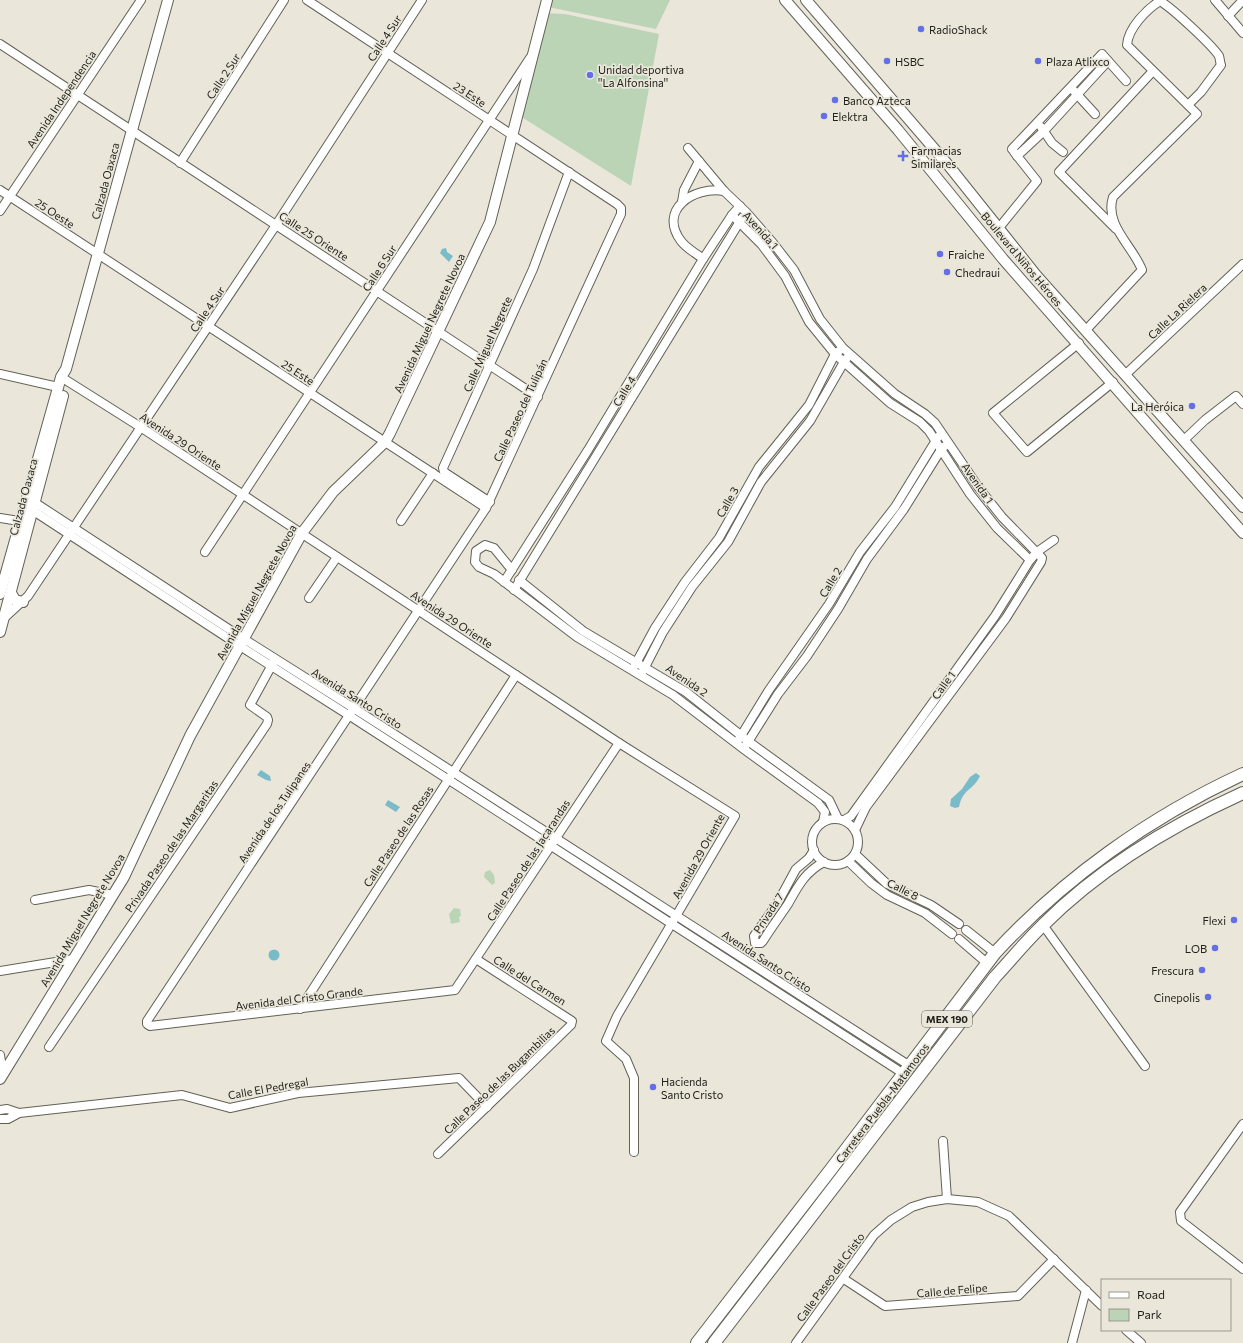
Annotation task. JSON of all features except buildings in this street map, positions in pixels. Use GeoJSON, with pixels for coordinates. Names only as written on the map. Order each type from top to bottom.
{"type":"FeatureCollection","features":[{"type":"Feature","properties":{"kind":"highway","name":"Carretera Puebla-Matamoros"},"geometry":{"type":"LineString","coordinates":[[697,1343],[995,953],[1015,932],[1060,891],[1106,854],[1181,806],[1243,774]]}},
{"type":"Feature","properties":{"kind":"highway","name":"Carretera Puebla-Matamoros"},"geometry":{"type":"LineString","coordinates":[[714,1343],[995,977],[1043,925],[1092,882],[1148,842],[1196,815],[1243,793]]}},
{"type":"Feature","properties":{"kind":"main road","name":"Calzada Oaxaca"},"geometry":{"type":"LineString","coordinates":[[0,594],[20,521],[63,379],[168,0]]}},
{"type":"Feature","properties":{"kind":"main road","name":"Avenida Miguel Negrete Novoa"},"geometry":{"type":"LineString","coordinates":[[2,1077],[124,877],[190,736],[302,533],[333,492],[385,442],[490,222],[547,0]]}},
{"type":"Feature","properties":{"kind":"main road","name":"Boulevard Niños Héroes"},"geometry":{"type":"LineString","coordinates":[[784,0],[898,130],[974,220],[1003,259],[1079,343],[1243,533]]}},
{"type":"Feature","properties":{"kind":"main road","name":"Boulevard Niños Héroes"},"geometry":{"type":"LineString","coordinates":[[806,0],[949,166],[1036,276],[1126,374],[1243,507]]}},
{"type":"Feature","properties":{"kind":"main road","name":"Calzada Oaxaca"},"geometry":{"type":"LineString","coordinates":[[0,632],[2,619],[11,593],[33,506],[63,379]]}},
{"type":"Feature","properties":{"kind":"main road"},"geometry":{"type":"LineString","coordinates":[[11,593],[15,600],[23,602]]}},
{"type":"Feature","properties":{"kind":"street","name":"Avenida Independencia"},"geometry":{"type":"LineString","coordinates":[[0,211],[141,0]]}},
{"type":"Feature","properties":{"kind":"street","name":"Calle 2 Sur"},"geometry":{"type":"LineString","coordinates":[[180,163],[284,0]]}},
{"type":"Feature","properties":{"kind":"street","name":"23 Este"},"geometry":{"type":"LineString","coordinates":[[307,0],[569,172],[621,208]]}},
{"type":"Feature","properties":{"kind":"street","name":"Calle 4 Sur"},"geometry":{"type":"LineString","coordinates":[[2,619],[28,596],[142,428],[422,0]]}},
{"type":"Feature","properties":{"kind":"street"},"geometry":{"type":"LineString","coordinates":[[1214,0],[1243,33]]}},
{"type":"Feature","properties":{"kind":"street"},"geometry":{"type":"LineString","coordinates":[[1228,16],[1243,0]]}},
{"type":"Feature","properties":{"kind":"street"},"geometry":{"type":"LineString","coordinates":[[1086,330],[1142,270],[1119,232],[1111,212],[1113,197],[1197,114],[1189,104],[1127,45],[1132,31],[1143,16],[1152,6],[1160,1],[1166,4],[1220,57],[1221,66],[1201,92],[1189,104]]}},
{"type":"Feature","properties":{"kind":"street","name":"Calle 25 Oriente"},"geometry":{"type":"LineString","coordinates":[[0,44],[131,131],[490,364],[538,397]]}},
{"type":"Feature","properties":{"kind":"street","name":"Calle 6 Sur"},"geometry":{"type":"LineString","coordinates":[[205,552],[533,54]]}},
{"type":"Feature","properties":{"kind":"street"},"geometry":{"type":"LineString","coordinates":[[1012,150],[1044,131],[1102,54],[1126,81]]}},
{"type":"Feature","properties":{"kind":"street"},"geometry":{"type":"LineString","coordinates":[[1119,232],[1059,172],[1153,71]]}},
{"type":"Feature","properties":{"kind":"street"},"geometry":{"type":"LineString","coordinates":[[1012,150],[1074,91]]}},
{"type":"Feature","properties":{"kind":"street"},"geometry":{"type":"LineString","coordinates":[[1074,91],[1095,114]]}},
{"type":"Feature","properties":{"kind":"street"},"geometry":{"type":"LineString","coordinates":[[1038,124],[1052,143],[1063,152]]}},
{"type":"Feature","properties":{"kind":"street"},"geometry":{"type":"LineString","coordinates":[[688,148],[724,191],[743,209]]}},
{"type":"Feature","properties":{"kind":"street"},"geometry":{"type":"LineString","coordinates":[[998,229],[1037,180],[1012,150]]}},
{"type":"Feature","properties":{"kind":"street"},"geometry":{"type":"LineString","coordinates":[[699,161],[684,190],[682,202],[675,218],[677,235],[688,248],[703,258]]}},
{"type":"Feature","properties":{"kind":"street","name":"Calle Miguel Negrete"},"geometry":{"type":"LineString","coordinates":[[488,505],[444,472],[443,468],[533,269],[569,172]]}},
{"type":"Feature","properties":{"kind":"street"},"geometry":{"type":"LineString","coordinates":[[682,202],[691,194],[714,189],[724,191]]}},
{"type":"Feature","properties":{"kind":"street","name":"25 Oeste"},"geometry":{"type":"LineString","coordinates":[[0,190],[97,254]]}},
{"type":"Feature","properties":{"kind":"street","name":"Calle Paseo del Tulipán"},"geometry":{"type":"LineString","coordinates":[[418,610],[488,505],[621,214],[621,208]]}},
{"type":"Feature","properties":{"kind":"street","name":"Avenida 1"},"geometry":{"type":"LineString","coordinates":[[1030,560],[997,528],[970,494],[935,438],[920,422],[890,403],[835,354],[810,322],[785,276],[762,245],[740,221],[732,215],[743,209],[794,270],[820,319],[843,348],[900,398],[925,414],[944,433],[979,488],[1002,517],[1037,552]]}},
{"type":"Feature","properties":{"kind":"street","name":"Calle 4"},"geometry":{"type":"LineString","coordinates":[[520,580],[740,221],[743,209]]}},
{"type":"Feature","properties":{"kind":"street","name":"Calle 4"},"geometry":{"type":"LineString","coordinates":[[504,582],[588,450],[703,258],[732,215]]}},
{"type":"Feature","properties":{"kind":"street","name":"25 Este"},"geometry":{"type":"LineString","coordinates":[[97,254],[433,473],[488,505]]}},
{"type":"Feature","properties":{"kind":"street","name":"Calle La Rielera"},"geometry":{"type":"LineString","coordinates":[[1126,374],[1243,264]]}},
{"type":"Feature","properties":{"kind":"street"},"geometry":{"type":"LineString","coordinates":[[1079,343],[993,413],[1027,452],[1113,382]]}},
{"type":"Feature","properties":{"kind":"street","name":"Calle 3"},"geometry":{"type":"LineString","coordinates":[[633,670],[636,661],[685,582],[719,538],[759,467],[809,405],[835,354],[843,348]]}},
{"type":"Feature","properties":{"kind":"street","name":"Calle 3"},"geometry":{"type":"LineString","coordinates":[[641,675],[667,626],[692,587],[728,542],[761,482],[810,421],[844,362],[850,355]]}},
{"type":"Feature","properties":{"kind":"street"},"geometry":{"type":"LineString","coordinates":[[638,368],[647,374]]}},
{"type":"Feature","properties":{"kind":"street","name":"Avenida 29 Oriente"},"geometry":{"type":"LineString","coordinates":[[0,374],[63,379],[142,428],[619,743],[735,816],[678,916]]}},
{"type":"Feature","properties":{"kind":"street"},"geometry":{"type":"LineString","coordinates":[[1184,440],[1205,420],[1236,396],[1243,404]]}},
{"type":"Feature","properties":{"kind":"street"},"geometry":{"type":"LineString","coordinates":[[935,438],[944,433]]}},
{"type":"Feature","properties":{"kind":"street","name":"Calle 2"},"geometry":{"type":"LineString","coordinates":[[736,744],[769,690],[829,604],[860,552],[895,506],[935,438]]}},
{"type":"Feature","properties":{"kind":"street","name":"Calle 2"},"geometry":{"type":"LineString","coordinates":[[745,750],[748,741],[778,694],[807,656],[838,609],[868,559],[904,509],[942,448],[950,442]]}},
{"type":"Feature","properties":{"kind":"street"},"geometry":{"type":"LineString","coordinates":[[401,521],[433,473]]}},
{"type":"Feature","properties":{"kind":"street","name":"Avenida Santo Cristo"},"geometry":{"type":"LineString","coordinates":[[33,506],[242,643],[271,666],[353,712]]}},
{"type":"Feature","properties":{"kind":"street"},"geometry":{"type":"LineString","coordinates":[[731,516],[740,520]]}},
{"type":"Feature","properties":{"kind":"street"},"geometry":{"type":"LineString","coordinates":[[0,518],[20,521]]}},
{"type":"Feature","properties":{"kind":"street","name":"Calle 1"},"geometry":{"type":"LineString","coordinates":[[841,820],[851,816],[995,616],[1030,560],[1037,552],[1054,540]]}},
{"type":"Feature","properties":{"kind":"street","name":"Avenida 2"},"geometry":{"type":"LineString","coordinates":[[512,570],[494,548],[486,545],[476,551],[475,562],[479,567],[504,582],[577,637],[673,695],[736,744],[818,803],[824,812],[823,822]]}},
{"type":"Feature","properties":{"kind":"street","name":"Calle 1"},"geometry":{"type":"LineString","coordinates":[[855,830],[866,807],[1006,618],[1041,562],[1042,558],[1037,552]]}},
{"type":"Feature","properties":{"kind":"street"},"geometry":{"type":"LineString","coordinates":[[309,598],[337,557]]}},
{"type":"Feature","properties":{"kind":"street"},"geometry":{"type":"LineString","coordinates":[[514,590],[520,580]]}},
{"type":"Feature","properties":{"kind":"street","name":"Avenida 2"},"geometry":{"type":"LineString","coordinates":[[520,580],[583,631],[646,666],[686,692],[748,741],[829,800],[841,820]]}},
{"type":"Feature","properties":{"kind":"street"},"geometry":{"type":"LineString","coordinates":[[829,604],[838,609]]}},
{"type":"Feature","properties":{"kind":"street","name":"Avenida de los Tulipanes"},"geometry":{"type":"LineString","coordinates":[[147,1024],[353,712],[418,610]]}},
{"type":"Feature","properties":{"kind":"street","name":"Avenida Santo Cristo"},"geometry":{"type":"LineString","coordinates":[[242,643],[276,659],[353,712],[667,915],[673,924],[848,1036],[907,1070]]}},
{"type":"Feature","properties":{"kind":"street","name":"Privada Paseo de las Margaritas"},"geometry":{"type":"LineString","coordinates":[[49,1047],[267,724],[267,717],[250,705],[276,659]]}},
{"type":"Feature","properties":{"kind":"street","name":"Calle Paseo de las Rosas"},"geometry":{"type":"LineString","coordinates":[[300,1009],[516,675]]}},
{"type":"Feature","properties":{"kind":"street"},"geometry":{"type":"LineString","coordinates":[[940,691],[948,697]]}},
{"type":"Feature","properties":{"kind":"street","name":"Calle Paseo de las Jacarandas"},"geometry":{"type":"LineString","coordinates":[[455,990],[619,743]]}},
{"type":"Feature","properties":{"kind":"street"},"geometry":{"type":"LineString","coordinates":[[841,820],[855,830],[858,840],[854,854],[848,861],[839,864],[824,862],[814,850],[812,842],[813,834],[823,822],[841,820]]}},
{"type":"Feature","properties":{"kind":"street","name":"Privada 7"},"geometry":{"type":"LineString","coordinates":[[814,850],[809,858],[796,869],[777,904],[754,936],[755,942],[760,943],[763,941],[787,905],[800,881],[813,867],[824,862]]}},
{"type":"Feature","properties":{"kind":"street","name":"Calle 8"},"geometry":{"type":"LineString","coordinates":[[854,854],[887,884],[931,905],[959,924]]}},
{"type":"Feature","properties":{"kind":"street","name":"Calle 8"},"geometry":{"type":"LineString","coordinates":[[848,861],[871,884],[887,895],[925,913],[952,934]]}},
{"type":"Feature","properties":{"kind":"street"},"geometry":{"type":"LineString","coordinates":[[35,900],[89,890],[113,895]]}},
{"type":"Feature","properties":{"kind":"street","name":"Avenida Santo Cristo"},"geometry":{"type":"LineString","coordinates":[[667,915],[678,916],[853,1029],[907,1070]]}},
{"type":"Feature","properties":{"kind":"street"},"geometry":{"type":"LineString","coordinates":[[634,1152],[634,1078],[626,1059],[606,1041],[617,1016],[678,916]]}},
{"type":"Feature","properties":{"kind":"street"},"geometry":{"type":"LineString","coordinates":[[1043,925],[1145,1066]]}},
{"type":"Feature","properties":{"kind":"street"},"geometry":{"type":"LineString","coordinates":[[966,930],[995,953]]}},
{"type":"Feature","properties":{"kind":"street"},"geometry":{"type":"LineString","coordinates":[[959,939],[988,964]]}},
{"type":"Feature","properties":{"kind":"street"},"geometry":{"type":"LineString","coordinates":[[0,971],[74,959]]}},
{"type":"Feature","properties":{"kind":"street","name":"Calle del Carmen"},"geometry":{"type":"LineString","coordinates":[[476,959],[572,1021]]}},
{"type":"Feature","properties":{"kind":"street","name":"Avenida del Cristo Grande"},"geometry":{"type":"LineString","coordinates":[[147,1024],[150,1026],[455,990]]}},
{"type":"Feature","properties":{"kind":"street","name":"Calle Paseo de las Bugambilias"},"geometry":{"type":"LineString","coordinates":[[438,1154],[571,1025],[572,1021]]}},
{"type":"Feature","properties":{"kind":"street"},"geometry":{"type":"LineString","coordinates":[[848,1036],[853,1029]]}},
{"type":"Feature","properties":{"kind":"street"},"geometry":{"type":"LineString","coordinates":[[0,1055],[2,1077]]}},
{"type":"Feature","properties":{"kind":"street","name":"Calle El Pedregal"},"geometry":{"type":"LineString","coordinates":[[0,1119],[8,1119],[19,1113],[182,1095],[230,1108],[298,1093],[459,1078],[487,1107]]}},
{"type":"Feature","properties":{"kind":"street","name":"Calle El Pedregal"},"geometry":{"type":"LineString","coordinates":[[0,1110],[7,1109],[19,1113]]}},
{"type":"Feature","properties":{"kind":"street"},"geometry":{"type":"LineString","coordinates":[[1243,1124],[1180,1212],[1179,1217],[1180,1221],[1243,1269]]}},
{"type":"Feature","properties":{"kind":"street"},"geometry":{"type":"LineString","coordinates":[[943,1142],[947,1199]]}},
{"type":"Feature","properties":{"kind":"street","name":"Calle Paseo del Cristo"},"geometry":{"type":"LineString","coordinates":[[796,1343],[844,1279],[874,1235],[891,1220],[912,1207],[928,1202],[947,1199],[978,1202],[1009,1216],[1101,1305]]}},
{"type":"Feature","properties":{"kind":"street","name":"Calle de Felipe"},"geometry":{"type":"LineString","coordinates":[[844,1279],[885,1306],[1018,1296],[1054,1259]]}},
{"type":"Feature","properties":{"kind":"street"},"geometry":{"type":"LineString","coordinates":[[1072,1343],[1086,1290]]}},
{"type":"Feature","properties":{"kind":"street"},"geometry":{"type":"LineString","coordinates":[[1127,1331],[1141,1343]]}},
{"type":"Feature","properties":{"kind":"green space"},"geometry":{"type":"Polygon","coordinates":[[[545,0],[670,0],[656,29],[543,6],[545,0]]]}},
{"type":"Feature","properties":{"kind":"green space","name":"Unidad deportiva ''La Alfonsina''"},"geometry":{"type":"Polygon","coordinates":[[[543,13],[565,14],[659,34],[631,186],[520,116],[543,13]]]}},
{"type":"Feature","properties":{"kind":"green space"},"geometry":{"type":"Polygon","coordinates":[[[490,870],[494,875],[495,883],[492,885],[484,877],[485,872],[490,870]]]}},
{"type":"Feature","properties":{"kind":"green space"},"geometry":{"type":"Polygon","coordinates":[[[454,908],[460,909],[460,922],[451,924],[449,914],[454,908]]]}},
{"type":"Feature","properties":{"kind":"water"},"geometry":{"type":"Polygon","coordinates":[[[446,248],[447,252],[453,256],[449,262],[440,253],[442,249],[446,248]]]}},
{"type":"Feature","properties":{"kind":"water"},"geometry":{"type":"Polygon","coordinates":[[[261,770],[270,776],[271,781],[257,775],[261,770]]]}},
{"type":"Feature","properties":{"kind":"water"},"geometry":{"type":"Polygon","coordinates":[[[976,773],[980,776],[963,796],[959,807],[955,808],[950,806],[951,799],[962,789],[970,777],[976,773]]]}},
{"type":"Feature","properties":{"kind":"water"},"geometry":{"type":"Polygon","coordinates":[[[388,800],[400,807],[396,812],[385,805],[388,800]]]}},
{"type":"Feature","properties":{"kind":"water"},"geometry":{"type":"Polygon","coordinates":[[[272,950],[276,950],[278,951],[278,959],[272,960],[269,957],[269,953],[272,950]]]}},
{"type":"Feature","properties":{"kind":"place","name":"RadioShack"},"geometry":{"type":"Point","coordinates":[921,29]}},
{"type":"Feature","properties":{"kind":"place","name":"HSBC"},"geometry":{"type":"Point","coordinates":[887,61]}},
{"type":"Feature","properties":{"kind":"place","name":"Plaza Atlixco"},"geometry":{"type":"Point","coordinates":[1038,61]}},
{"type":"Feature","properties":{"kind":"place","name":"Unidad deportiva ''La Alfonsina''"},"geometry":{"type":"Point","coordinates":[590,75]}},
{"type":"Feature","properties":{"kind":"place","name":"Banco Azteca"},"geometry":{"type":"Point","coordinates":[835,100]}},
{"type":"Feature","properties":{"kind":"place","name":"Elektra"},"geometry":{"type":"Point","coordinates":[824,116]}},
{"type":"Feature","properties":{"kind":"place","name":"Farmacias Similares"},"geometry":{"type":"Point","coordinates":[903,156]}},
{"type":"Feature","properties":{"kind":"place","name":"Fraiche"},"geometry":{"type":"Point","coordinates":[940,254]}},
{"type":"Feature","properties":{"kind":"place","name":"Chedraui"},"geometry":{"type":"Point","coordinates":[947,272]}},
{"type":"Feature","properties":{"kind":"place","name":"La Heróica"},"geometry":{"type":"Point","coordinates":[1192,406]}},
{"type":"Feature","properties":{"kind":"place","name":"Flexi"},"geometry":{"type":"Point","coordinates":[1234,920]}},
{"type":"Feature","properties":{"kind":"place","name":"LOB"},"geometry":{"type":"Point","coordinates":[1215,948]}},
{"type":"Feature","properties":{"kind":"place","name":"Frescura"},"geometry":{"type":"Point","coordinates":[1202,970]}},
{"type":"Feature","properties":{"kind":"place","name":"Cinepolis"},"geometry":{"type":"Point","coordinates":[1208,997]}},
{"type":"Feature","properties":{"kind":"place","name":"Hacienda Santo Cristo"},"geometry":{"type":"Point","coordinates":[653,1087]}}]}
